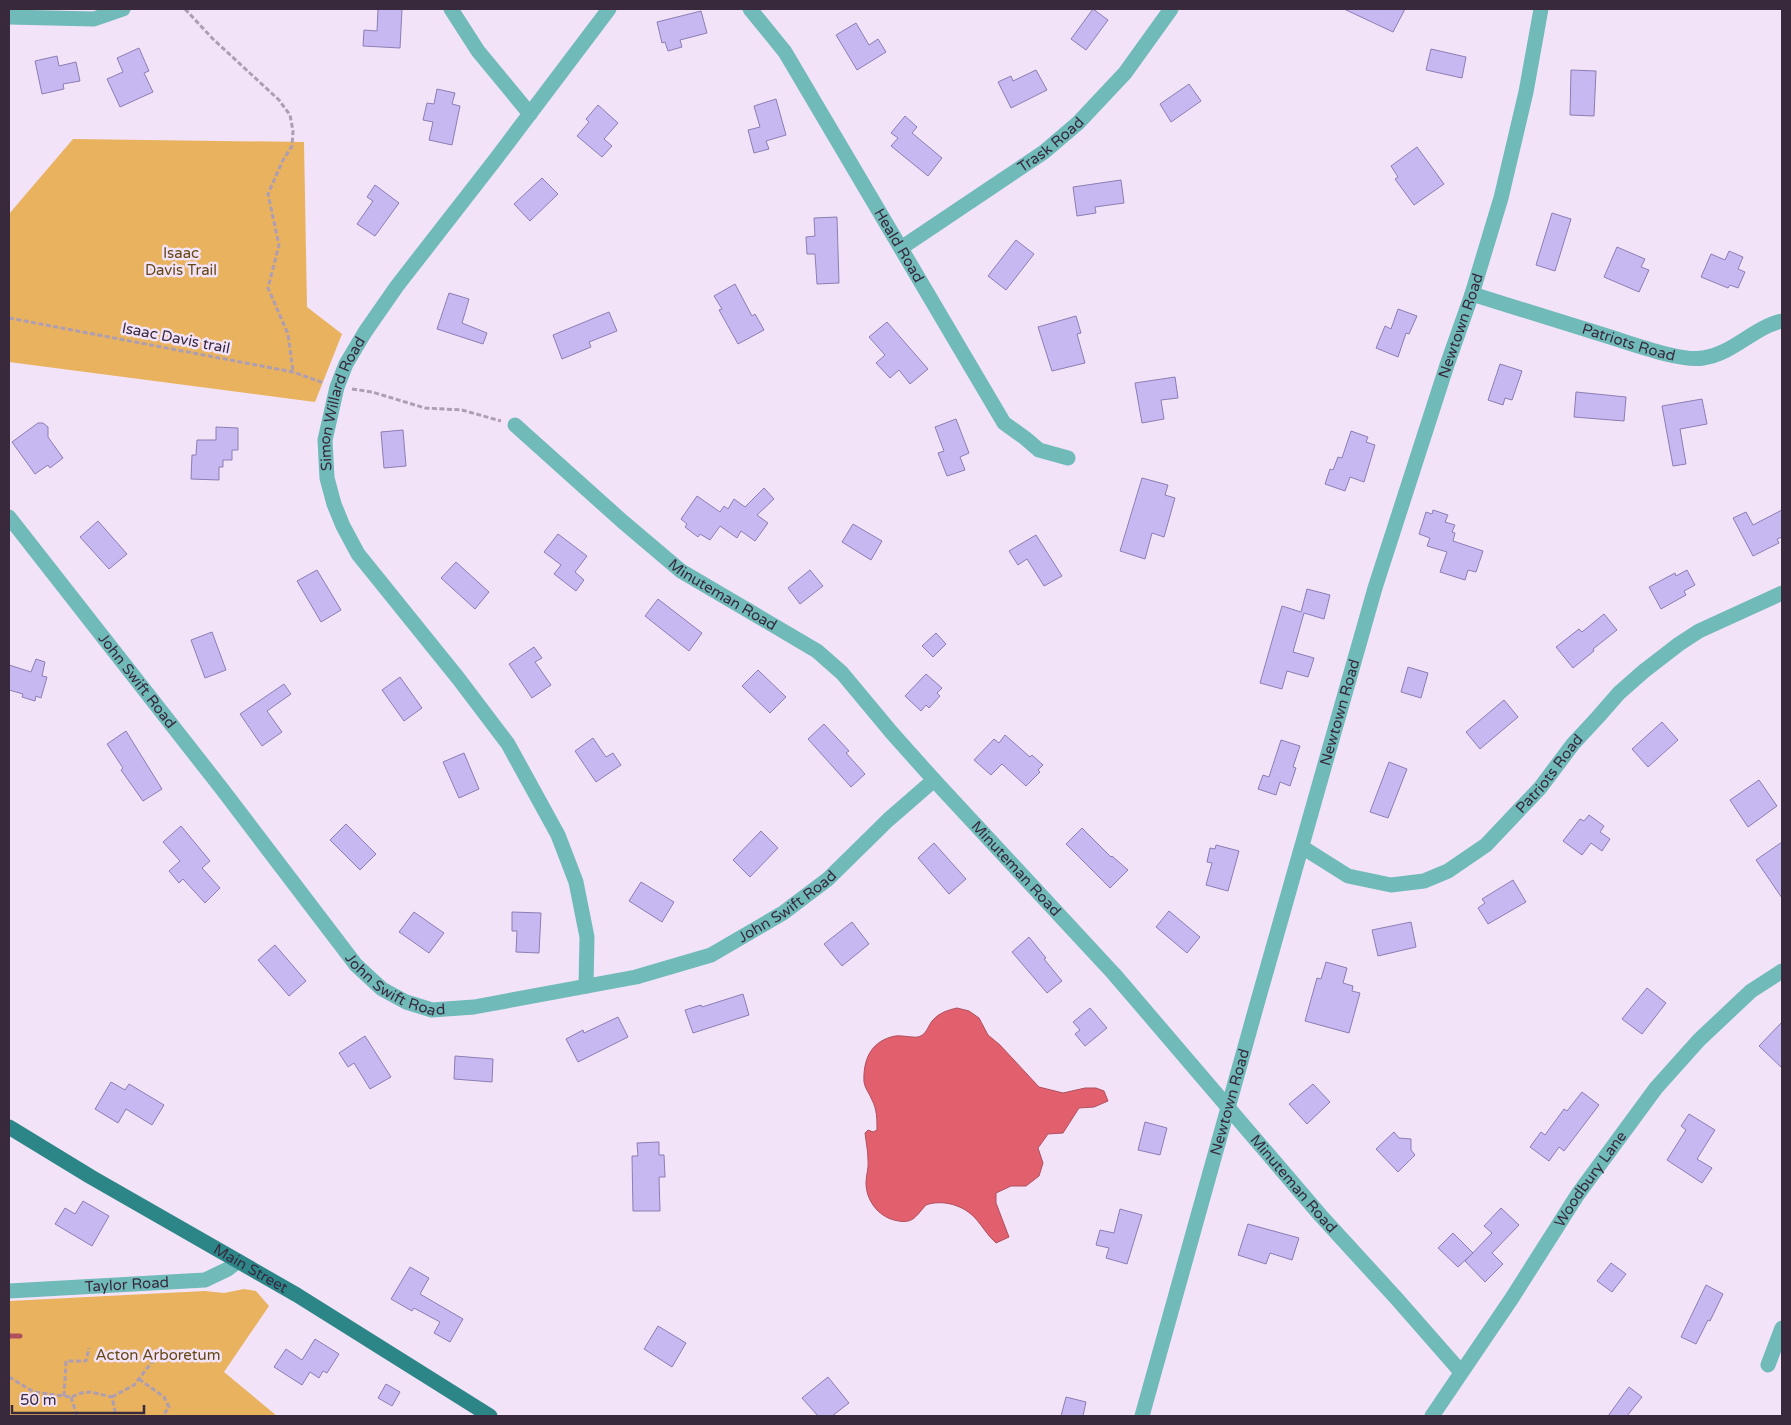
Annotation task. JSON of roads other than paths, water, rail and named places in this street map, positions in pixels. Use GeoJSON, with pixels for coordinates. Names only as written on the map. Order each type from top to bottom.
{"type":"FeatureCollection","features":[{"type":"Feature","properties":{"kind":"main road","name":"Main Street"},"geometry":{"type":"LineString","coordinates":[[9,1127],[91,1177],[297,1295],[490,1416]]}},
{"type":"Feature","properties":{"kind":"street"},"geometry":{"type":"LineString","coordinates":[[9,17],[94,19],[122,9]]}},
{"type":"Feature","properties":{"kind":"street"},"geometry":{"type":"LineString","coordinates":[[451,9],[478,51],[530,114]]}},
{"type":"Feature","properties":{"kind":"street","name":"Simon Willard Road"},"geometry":{"type":"LineString","coordinates":[[586,986],[587,937],[576,882],[558,835],[508,744],[458,678],[358,554],[334,504],[328,478],[325,440],[337,387],[355,348],[397,286],[609,9]]}},
{"type":"Feature","properties":{"kind":"street","name":"Heald Road"},"geometry":{"type":"LineString","coordinates":[[750,9],[785,52],[1004,423],[1026,438],[1039,450],[1068,458]]}},
{"type":"Feature","properties":{"kind":"street","name":"Trask Road"},"geometry":{"type":"LineString","coordinates":[[901,248],[1044,152],[1078,123],[1125,73],[1172,9]]}},
{"type":"Feature","properties":{"kind":"street","name":"Newtown Road"},"geometry":{"type":"LineString","coordinates":[[1142,1416],[1375,588],[1472,294],[1501,198],[1526,92],[1541,9]]}},
{"type":"Feature","properties":{"kind":"street","name":"Patriots Road"},"geometry":{"type":"LineString","coordinates":[[1472,294],[1644,348],[1684,357],[1703,358],[1730,349],[1754,334],[1782,321]]}},
{"type":"Feature","properties":{"kind":"street","name":"Minuteman Road"},"geometry":{"type":"LineString","coordinates":[[515,425],[681,571],[817,651],[842,674],[934,780],[1114,974],[1321,1216],[1461,1372]]}},
{"type":"Feature","properties":{"kind":"street","name":"John Swift Road"},"geometry":{"type":"LineString","coordinates":[[9,517],[356,965],[382,989],[406,1002],[432,1010],[474,1007],[636,977],[711,955],[783,913],[828,879],[888,820],[934,780]]}},
{"type":"Feature","properties":{"kind":"street","name":"Patriots Road"},"geometry":{"type":"LineString","coordinates":[[1302,847],[1348,876],[1391,885],[1424,881],[1448,871],[1486,845],[1540,788],[1574,744],[1619,693],[1644,671],[1699,631],[1782,593]]}},
{"type":"Feature","properties":{"kind":"street","name":"Woodbury Lane"},"geometry":{"type":"LineString","coordinates":[[1432,1416],[1512,1298],[1578,1194],[1656,1088],[1699,1040],[1751,991],[1782,970]]}},
{"type":"Feature","properties":{"kind":"street","name":"Taylor Road"},"geometry":{"type":"LineString","coordinates":[[9,1291],[205,1280],[228,1269],[238,1261]]}},
{"type":"Feature","properties":{"kind":"street"},"geometry":{"type":"LineString","coordinates":[[1768,1365],[1782,1328]]}},
{"type":"Feature","properties":{"kind":"waterway"},"geometry":{"type":"LineString","coordinates":[[9,1336],[20,1336]]}},
{"type":"Feature","properties":{"kind":"park label","name":"Isaac Davis Trail"},"geometry":{"type":"Point","coordinates":[181,262]}},
{"type":"Feature","properties":{"kind":"park label","name":"Acton Arboretum"},"geometry":{"type":"Point","coordinates":[158,1355]}}]}
